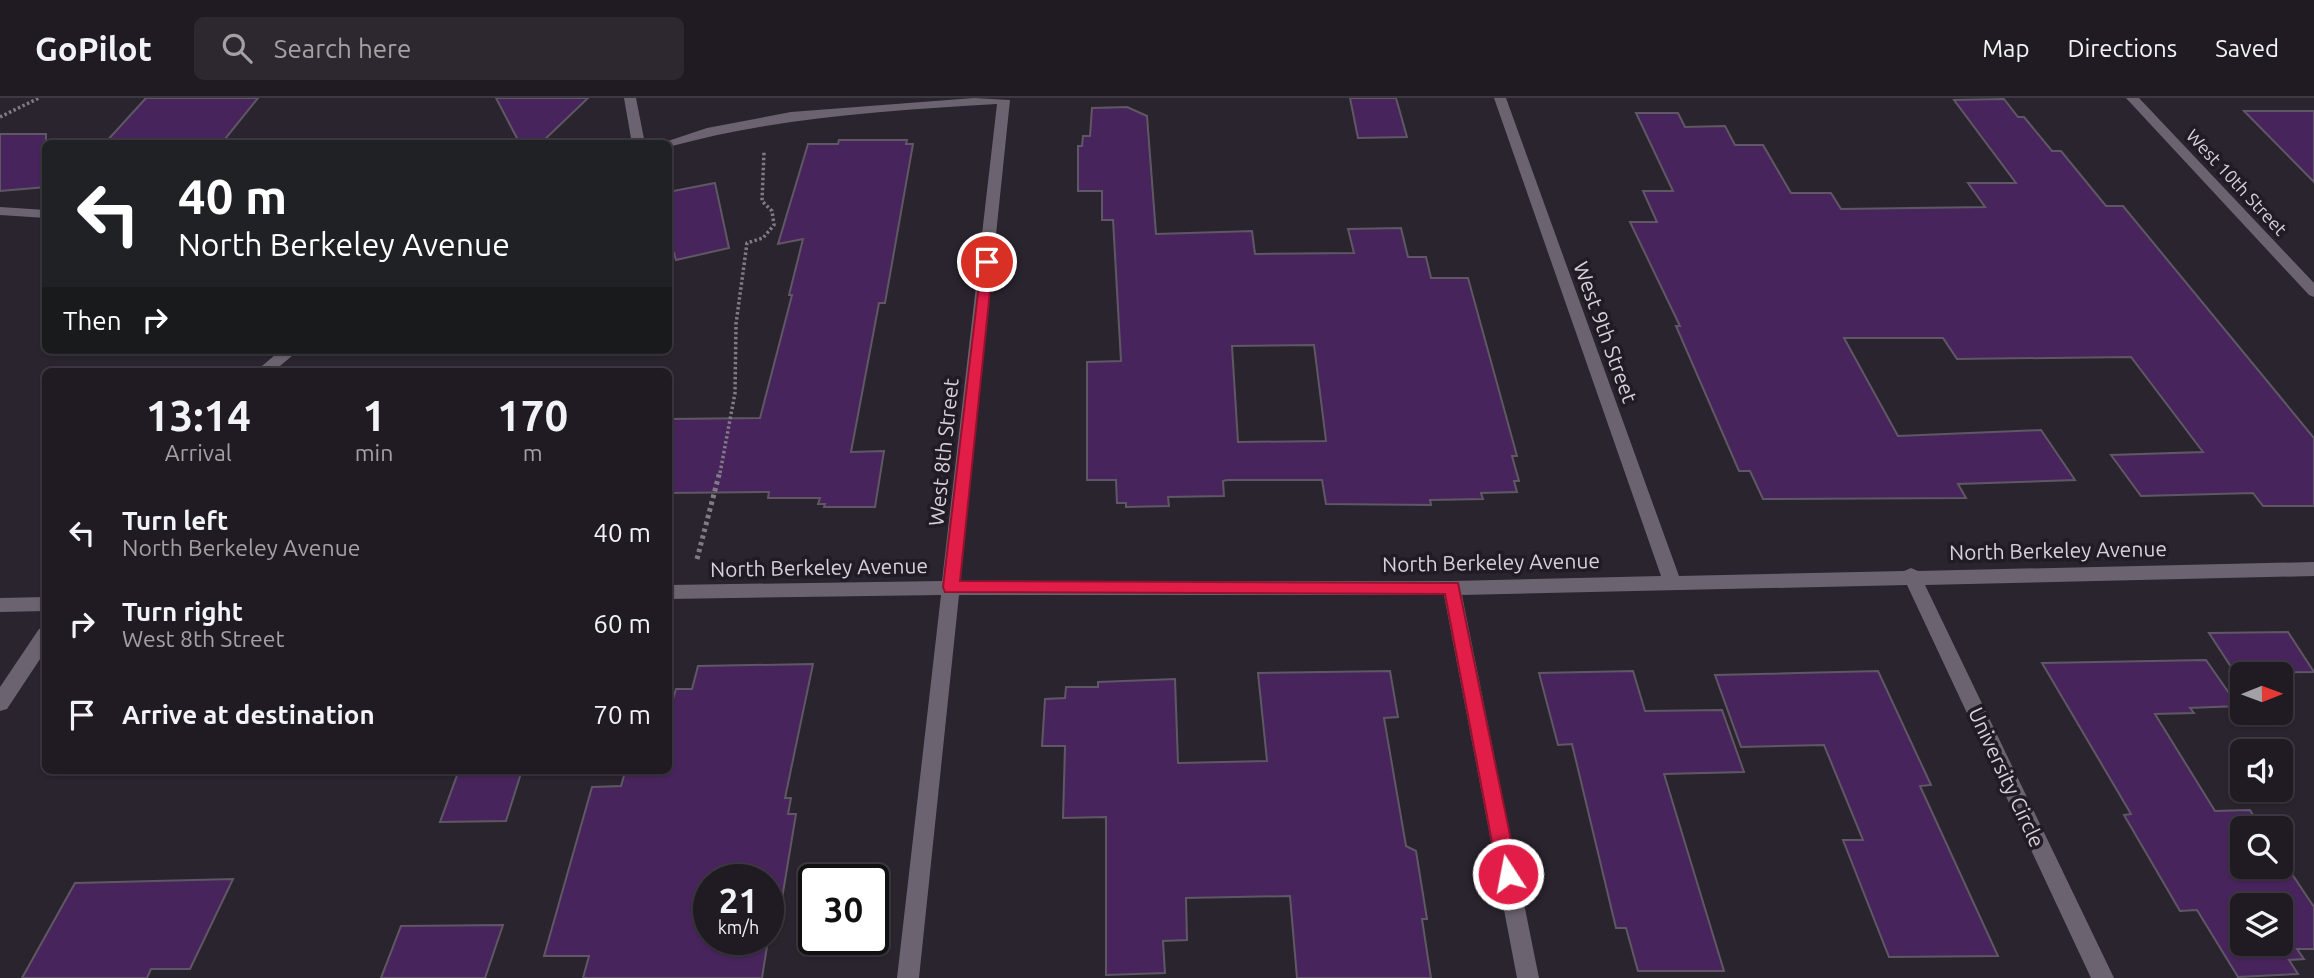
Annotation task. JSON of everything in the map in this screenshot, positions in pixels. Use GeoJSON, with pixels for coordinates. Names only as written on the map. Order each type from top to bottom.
{"type":"FeatureCollection","features":[{"type":"Feature","properties":{"kind":"street"},"geometry":{"type":"LineString","coordinates":[[630,98],[638,140]]}},
{"type":"Feature","properties":{"kind":"street","name":"West 9th Street"},"geometry":{"type":"LineString","coordinates":[[1500,98],[1672,581]]}},
{"type":"Feature","properties":{"kind":"street","name":"West 10th Street"},"geometry":{"type":"LineString","coordinates":[[2132,98],[2314,292]]}},
{"type":"Feature","properties":{"kind":"street"},"geometry":{"type":"LineString","coordinates":[[672,142],[706,130],[806,113],[1004,99]]}},
{"type":"Feature","properties":{"kind":"street","name":"West 8th Street"},"geometry":{"type":"LineString","coordinates":[[908,978],[1004,99]]}},
{"type":"Feature","properties":{"kind":"street"},"geometry":{"type":"LineString","coordinates":[[0,211],[42,214]]}},
{"type":"Feature","properties":{"kind":"street"},"geometry":{"type":"LineString","coordinates":[[268,368],[286,354]]}},
{"type":"Feature","properties":{"kind":"street","name":"North Berkeley Avenue"},"geometry":{"type":"LineString","coordinates":[[672,592],[951,587],[1452,587],[1911,575],[2314,569]]}},
{"type":"Feature","properties":{"kind":"street","name":"University Circle"},"geometry":{"type":"LineString","coordinates":[[1911,575],[2103,978]]}},
{"type":"Feature","properties":{"kind":"street"},"geometry":{"type":"LineString","coordinates":[[1452,587],[1528,978]]}},
{"type":"Feature","properties":{"kind":"street"},"geometry":{"type":"LineString","coordinates":[[0,605],[42,604]]}},
{"type":"Feature","properties":{"kind":"street"},"geometry":{"type":"LineString","coordinates":[[0,703],[42,640]]}},
{"type":"Feature","properties":{"kind":"path"},"geometry":{"type":"LineString","coordinates":[[0,117],[39,98]]}},
{"type":"Feature","properties":{"kind":"path"},"geometry":{"type":"LineString","coordinates":[[688,592],[716,493],[735,393],[736,324],[747,243],[763,238],[774,225],[772,211],[762,201],[765,120]]}},
{"type":"Feature","properties":{"kind":"building"},"geometry":{"type":"Polygon","coordinates":[[[146,98],[258,98],[224,140],[108,140],[146,98]]]}},
{"type":"Feature","properties":{"kind":"building"},"geometry":{"type":"Polygon","coordinates":[[[496,98],[588,98],[544,140],[518,140],[496,98]]]}},
{"type":"Feature","properties":{"kind":"building"},"geometry":{"type":"Polygon","coordinates":[[[1350,98],[1396,98],[1407,137],[1358,138],[1350,98]]]}},
{"type":"Feature","properties":{"kind":"building"},"geometry":{"type":"Polygon","coordinates":[[[2004,99],[2018,117],[2024,117],[2052,151],[2061,151],[2106,206],[2123,206],[2314,438],[2314,506],[2263,506],[2253,493],[2141,496],[2111,455],[2203,452],[2131,357],[1957,359],[1943,338],[1844,338],[1898,436],[2041,430],[2075,480],[1958,484],[1966,498],[1763,499],[1750,471],[1739,471],[1676,326],[1680,326],[1630,222],[1657,222],[1643,191],[1673,191],[1636,113],[1678,113],[1685,127],[1725,126],[1735,145],[1763,145],[1791,193],[1831,193],[1841,209],[1985,207],[1968,183],[2016,183],[1954,100],[2004,99]]]}},
{"type":"Feature","properties":{"kind":"building"},"geometry":{"type":"Polygon","coordinates":[[[1127,107],[1147,116],[1156,234],[1252,231],[1255,254],[1354,253],[1348,229],[1401,228],[1408,257],[1426,257],[1431,278],[1468,278],[1517,456],[1512,456],[1519,481],[1514,481],[1517,492],[1481,493],[1483,499],[1430,500],[1431,505],[1326,504],[1322,480],[1227,480],[1223,481],[1224,496],[1168,497],[1169,506],[1126,507],[1126,503],[1117,503],[1116,480],[1087,480],[1087,362],[1121,361],[1113,220],[1102,220],[1102,191],[1078,191],[1078,146],[1082,146],[1083,136],[1090,136],[1092,108],[1127,107]],[[1314,345],[1232,346],[1238,442],[1326,441],[1314,345]]]}},
{"type":"Feature","properties":{"kind":"building"},"geometry":{"type":"Polygon","coordinates":[[[2244,111],[2314,111],[2314,182],[2244,111]]]}},
{"type":"Feature","properties":{"kind":"building"},"geometry":{"type":"Polygon","coordinates":[[[0,134],[46,134],[46,140],[42,140],[42,187],[0,191],[0,134]]]}},
{"type":"Feature","properties":{"kind":"building"},"geometry":{"type":"Polygon","coordinates":[[[839,140],[907,140],[906,144],[913,144],[885,303],[879,303],[851,452],[884,451],[875,507],[824,507],[825,504],[818,504],[820,498],[768,498],[769,492],[672,493],[672,419],[760,418],[792,295],[789,295],[803,239],[778,244],[808,144],[838,144],[839,140]]]}},
{"type":"Feature","properties":{"kind":"building"},"geometry":{"type":"Polygon","coordinates":[[[715,183],[729,248],[676,260],[672,253],[672,191],[715,183]]]}},
{"type":"Feature","properties":{"kind":"building"},"geometry":{"type":"Polygon","coordinates":[[[2288,632],[2314,672],[2293,672],[2293,662],[2230,662],[2230,665],[2209,633],[2288,632]]]}},
{"type":"Feature","properties":{"kind":"building"},"geometry":{"type":"Polygon","coordinates":[[[2206,660],[2230,694],[2230,706],[2190,708],[2194,713],[2155,714],[2215,811],[2250,810],[2254,816],[2230,816],[2230,879],[2293,879],[2293,876],[2314,907],[2314,949],[2297,949],[2304,959],[2289,960],[2298,974],[2238,977],[2197,910],[2180,911],[2124,815],[2131,814],[2042,663],[2206,660]]]}},
{"type":"Feature","properties":{"kind":"building"},"geometry":{"type":"Polygon","coordinates":[[[813,664],[785,798],[791,798],[788,814],[796,814],[784,887],[784,864],[693,864],[693,955],[766,955],[762,978],[583,978],[589,956],[544,956],[592,787],[621,786],[624,774],[672,774],[672,702],[676,689],[692,689],[698,666],[813,664]]]}},
{"type":"Feature","properties":{"kind":"building"},"geometry":{"type":"Polygon","coordinates":[[[1390,671],[1398,717],[1384,718],[1406,846],[1416,851],[1427,919],[1422,919],[1431,978],[1297,978],[1290,896],[1186,898],[1187,940],[1163,941],[1165,973],[1106,975],[1106,817],[1063,818],[1065,746],[1042,746],[1045,699],[1065,698],[1066,687],[1098,687],[1098,682],[1175,679],[1178,763],[1267,761],[1258,673],[1390,671]]]}},
{"type":"Feature","properties":{"kind":"building"},"geometry":{"type":"Polygon","coordinates":[[[1633,671],[1645,711],[1722,710],[1744,772],[1664,774],[1724,971],[1638,971],[1626,928],[1616,928],[1572,744],[1558,745],[1539,673],[1633,671]]]}},
{"type":"Feature","properties":{"kind":"building"},"geometry":{"type":"Polygon","coordinates":[[[1878,671],[1931,785],[1920,786],[1998,956],[1889,957],[1843,840],[1863,840],[1824,745],[1741,747],[1715,675],[1878,671]]]}},
{"type":"Feature","properties":{"kind":"building"},"geometry":{"type":"Polygon","coordinates":[[[458,774],[521,774],[506,821],[440,822],[458,774]]]}},
{"type":"Feature","properties":{"kind":"building"},"geometry":{"type":"Polygon","coordinates":[[[233,879],[190,969],[151,969],[147,978],[22,978],[75,883],[233,879]]]}},
{"type":"Feature","properties":{"kind":"building"},"geometry":{"type":"Polygon","coordinates":[[[503,925],[485,978],[381,978],[401,926],[503,925]]]}},
{"type":"Feature","properties":{"kind":"route"},"geometry":{"type":"LineString","coordinates":[[987,262],[951,587],[1452,587],[1508,874]]}}]}
